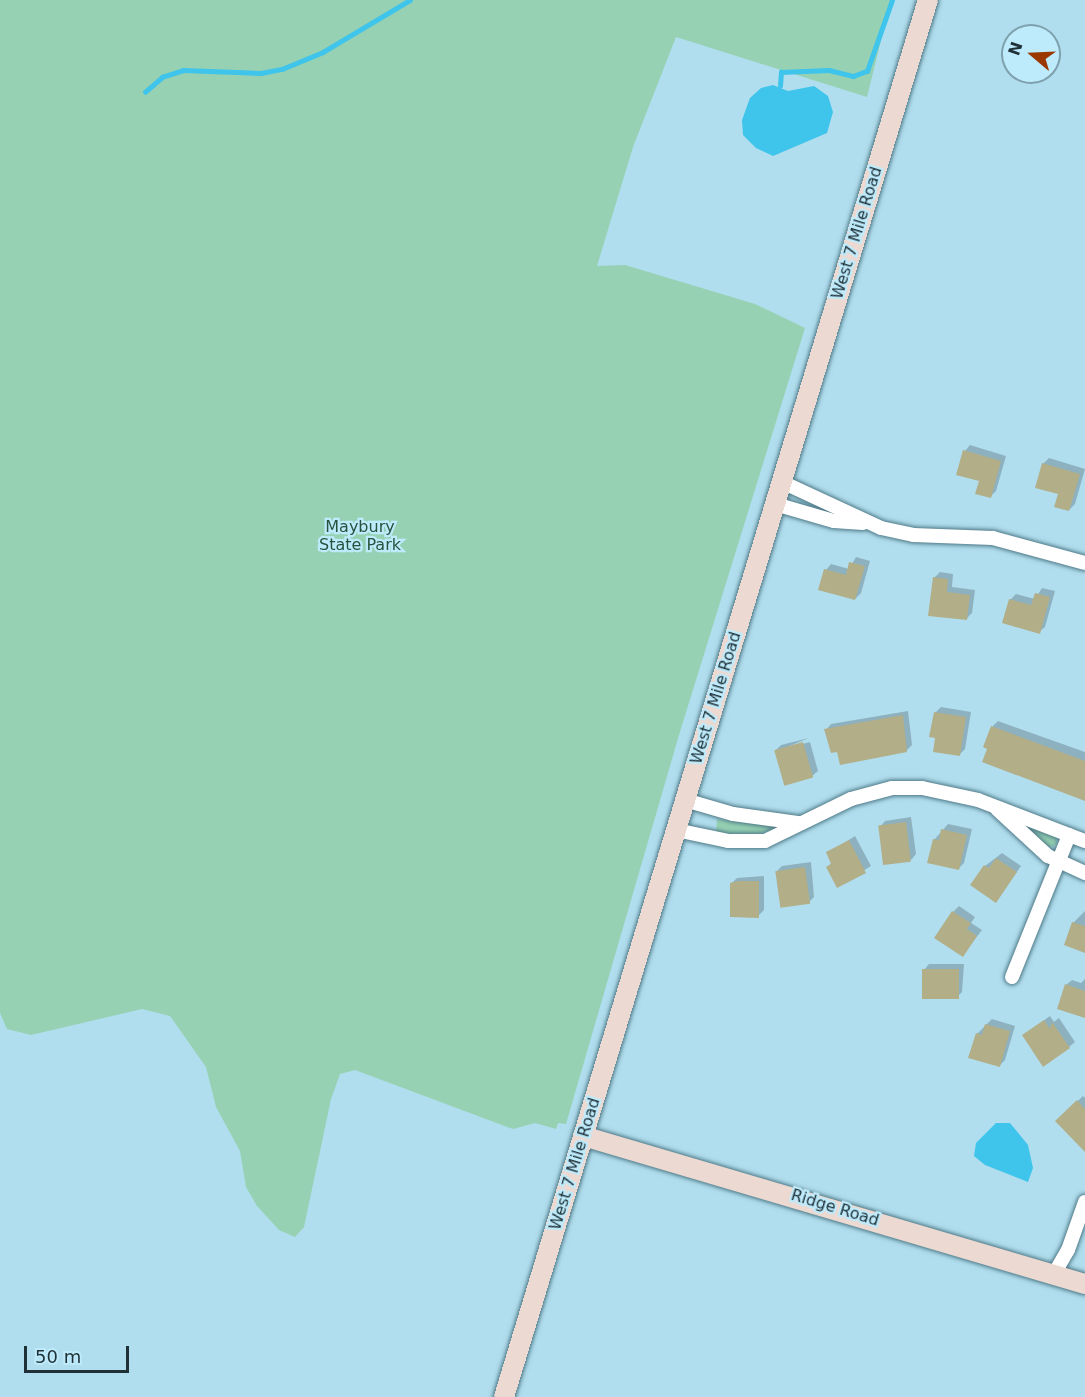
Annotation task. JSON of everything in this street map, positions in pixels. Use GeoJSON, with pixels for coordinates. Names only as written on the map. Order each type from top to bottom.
{"type":"FeatureCollection","features":[{"type":"Feature","properties":{"kind":"street","name":"West 7 Mile Road"},"geometry":{"type":"LineString","coordinates":[[504,1397],[928,0]]}},
{"type":"Feature","properties":{"kind":"street"},"geometry":{"type":"LineString","coordinates":[[782,482],[868,524]]}},
{"type":"Feature","properties":{"kind":"street"},"geometry":{"type":"LineString","coordinates":[[775,504],[834,521],[868,524],[913,535],[1004,540],[1085,563]]}},
{"type":"Feature","properties":{"kind":"street"},"geometry":{"type":"LineString","coordinates":[[676,830],[728,841],[765,841],[850,799],[892,788],[922,788],[994,806],[1085,841]]}},
{"type":"Feature","properties":{"kind":"street"},"geometry":{"type":"LineString","coordinates":[[685,800],[733,814],[799,823]]}},
{"type":"Feature","properties":{"kind":"street"},"geometry":{"type":"LineString","coordinates":[[994,806],[1031,842],[1058,861],[1085,873]]}},
{"type":"Feature","properties":{"kind":"street"},"geometry":{"type":"LineString","coordinates":[[1012,976],[1069,835]]}},
{"type":"Feature","properties":{"kind":"street","name":"Ridge Road"},"geometry":{"type":"LineString","coordinates":[[584,1136],[1085,1284]]}},
{"type":"Feature","properties":{"kind":"street"},"geometry":{"type":"LineString","coordinates":[[1054,1274],[1068,1250],[1085,1202]]}},
{"type":"Feature","properties":{"kind":"green space","name":"Maybury State Park"},"geometry":{"type":"Polygon","coordinates":[[[0,0],[891,0],[867,97],[676,37],[633,147],[597,266],[625,265],[755,304],[805,328],[679,735],[566,1124],[558,1123],[556,1129],[535,1123],[513,1129],[355,1070],[340,1074],[331,1099],[304,1227],[295,1237],[279,1230],[257,1206],[246,1187],[240,1151],[216,1107],[206,1067],[170,1016],[142,1009],[31,1035],[7,1029],[0,1013],[0,0]]]}},
{"type":"Feature","properties":{"kind":"green space"},"geometry":{"type":"Polygon","coordinates":[[[717,819],[772,826],[778,829],[747,836],[723,835],[716,833],[717,819]]]}},
{"type":"Feature","properties":{"kind":"green space"},"geometry":{"type":"Polygon","coordinates":[[[1025,823],[1056,836],[1057,844],[1051,847],[1043,844],[1025,823]]]}},
{"type":"Feature","properties":{"kind":"water"},"geometry":{"type":"Polygon","coordinates":[[[773,85],[788,91],[814,86],[828,96],[833,112],[827,133],[773,156],[756,148],[743,135],[742,120],[750,98],[761,88],[773,85]]]}},
{"type":"Feature","properties":{"kind":"water"},"geometry":{"type":"Polygon","coordinates":[[[996,1123],[1010,1123],[1028,1145],[1033,1168],[1028,1182],[985,1165],[974,1156],[976,1143],[996,1123]]]}},
{"type":"Feature","properties":{"kind":"building"},"geometry":{"type":"Polygon","coordinates":[[[963,450],[1001,461],[991,498],[975,494],[979,481],[956,475],[963,450]]]}},
{"type":"Feature","properties":{"kind":"building"},"geometry":{"type":"Polygon","coordinates":[[[1042,463],[1080,474],[1069,511],[1054,507],[1058,494],[1035,488],[1042,463]]]}},
{"type":"Feature","properties":{"kind":"building"},"geometry":{"type":"Polygon","coordinates":[[[849,562],[865,566],[855,600],[818,590],[824,569],[846,575],[849,562]]]}},
{"type":"Feature","properties":{"kind":"building"},"geometry":{"type":"Polygon","coordinates":[[[933,577],[948,579],[947,592],[970,595],[967,620],[928,616],[933,577]]]}},
{"type":"Feature","properties":{"kind":"building"},"geometry":{"type":"Polygon","coordinates":[[[1035,593],[1050,597],[1040,634],[1002,623],[1009,599],[1031,605],[1035,593]]]}},
{"type":"Feature","properties":{"kind":"building"},"geometry":{"type":"Polygon","coordinates":[[[934,712],[966,717],[960,756],[933,752],[935,738],[929,737],[934,712]]]}},
{"type":"Feature","properties":{"kind":"building"},"geometry":{"type":"Polygon","coordinates":[[[903,715],[907,752],[840,765],[837,752],[831,753],[824,729],[903,715]]]}},
{"type":"Feature","properties":{"kind":"building"},"geometry":{"type":"Polygon","coordinates":[[[991,726],[1085,761],[1085,801],[982,762],[987,749],[983,747],[991,726]]]}},
{"type":"Feature","properties":{"kind":"building"},"geometry":{"type":"Polygon","coordinates":[[[803,742],[813,778],[784,786],[774,750],[803,742]]]}},
{"type":"Feature","properties":{"kind":"building"},"geometry":{"type":"Polygon","coordinates":[[[906,822],[911,862],[883,865],[878,825],[906,822]]]}},
{"type":"Feature","properties":{"kind":"building"},"geometry":{"type":"Polygon","coordinates":[[[941,829],[967,835],[959,870],[927,863],[933,839],[939,840],[941,829]]]}},
{"type":"Feature","properties":{"kind":"building"},"geometry":{"type":"Polygon","coordinates":[[[849,840],[866,873],[837,888],[826,867],[831,864],[826,852],[849,840]]]}},
{"type":"Feature","properties":{"kind":"building"},"geometry":{"type":"Polygon","coordinates":[[[996,858],[1017,872],[996,903],[970,885],[984,865],[989,868],[996,858]]]}},
{"type":"Feature","properties":{"kind":"building"},"geometry":{"type":"Polygon","coordinates":[[[805,867],[810,904],[780,908],[775,871],[805,867]]]}},
{"type":"Feature","properties":{"kind":"building"},"geometry":{"type":"Polygon","coordinates":[[[759,881],[759,918],[730,917],[730,883],[759,881]]]}},
{"type":"Feature","properties":{"kind":"building"},"geometry":{"type":"Polygon","coordinates":[[[952,911],[971,923],[967,929],[977,936],[963,957],[934,938],[952,911]]]}},
{"type":"Feature","properties":{"kind":"building"},"geometry":{"type":"Polygon","coordinates":[[[1072,922],[1085,926],[1085,953],[1064,945],[1072,922]]]}},
{"type":"Feature","properties":{"kind":"building"},"geometry":{"type":"Polygon","coordinates":[[[922,969],[959,969],[959,999],[922,999],[922,969]]]}},
{"type":"Feature","properties":{"kind":"building"},"geometry":{"type":"Polygon","coordinates":[[[1065,984],[1085,991],[1085,1018],[1057,1009],[1065,984]]]}},
{"type":"Feature","properties":{"kind":"building"},"geometry":{"type":"Polygon","coordinates":[[[1044,1020],[1050,1029],[1052,1022],[1070,1048],[1043,1067],[1022,1035],[1044,1020]]]}},
{"type":"Feature","properties":{"kind":"building"},"geometry":{"type":"Polygon","coordinates":[[[985,1024],[1010,1031],[1000,1067],[968,1058],[976,1033],[982,1035],[985,1024]]]}},
{"type":"Feature","properties":{"kind":"building"},"geometry":{"type":"Polygon","coordinates":[[[1077,1100],[1085,1109],[1085,1152],[1055,1121],[1077,1100]]]}},
{"type":"Feature","properties":{"kind":"waterway"},"geometry":{"type":"LineString","coordinates":[[145,92],[162,77],[183,70],[261,73],[282,69],[323,52],[410,0]]}},
{"type":"Feature","properties":{"kind":"waterway"},"geometry":{"type":"LineString","coordinates":[[780,86],[781,72],[829,70],[853,76],[867,71],[892,0]]}}]}
